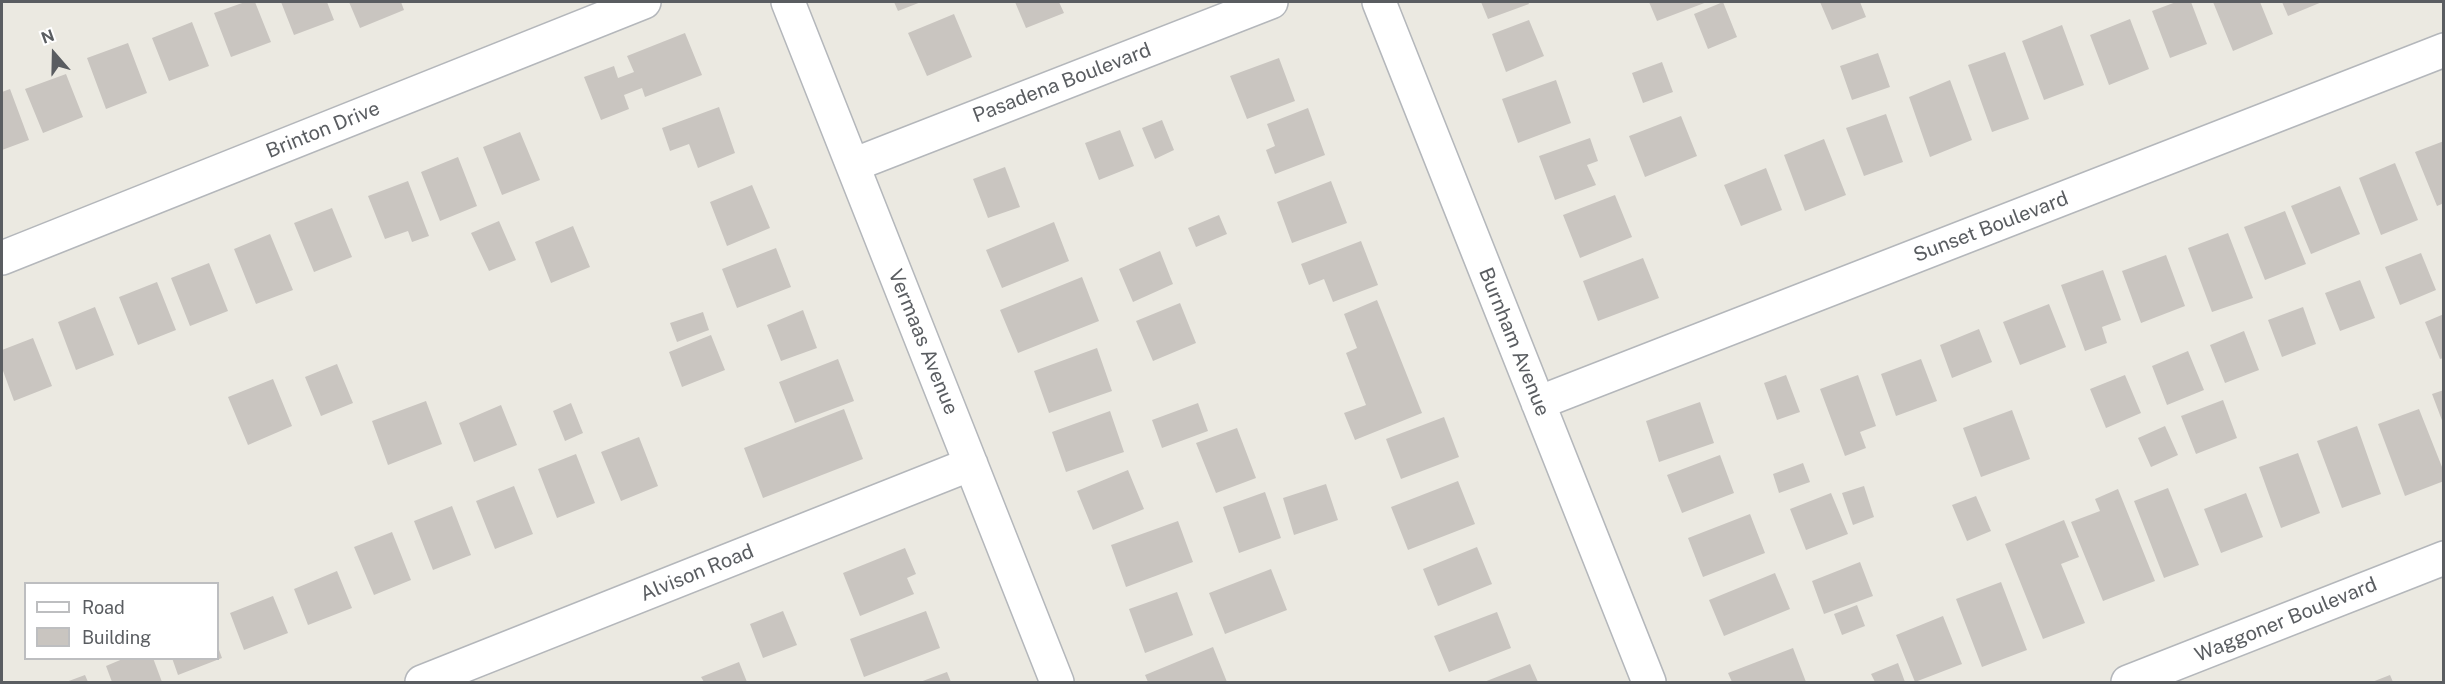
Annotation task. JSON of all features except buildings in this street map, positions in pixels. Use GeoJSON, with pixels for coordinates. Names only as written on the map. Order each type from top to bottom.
{"type":"FeatureCollection","features":[{"type":"Feature","properties":{"kind":"street","name":"Brinton Drive"},"geometry":{"type":"LineString","coordinates":[[2,258],[644,2]]}},
{"type":"Feature","properties":{"kind":"street","name":"Vermaas Avenue"},"geometry":{"type":"LineString","coordinates":[[788,2],[1057,682]]}},
{"type":"Feature","properties":{"kind":"street","name":"Pasadena Boulevard"},"geometry":{"type":"LineString","coordinates":[[853,165],[1271,2]]}},
{"type":"Feature","properties":{"kind":"street","name":"Burnham Avenue"},"geometry":{"type":"LineString","coordinates":[[1379,2],[1649,682]]}},
{"type":"Feature","properties":{"kind":"street","name":"Sunset Boulevard"},"geometry":{"type":"LineString","coordinates":[[1538,403],[2444,50]]}},
{"type":"Feature","properties":{"kind":"street","name":"Alvison Road"},"geometry":{"type":"LineString","coordinates":[[422,682],[971,464]]}},
{"type":"Feature","properties":{"kind":"street","name":"Waggoner Boulevard"},"geometry":{"type":"LineString","coordinates":[[2128,682],[2444,558]]}}]}
